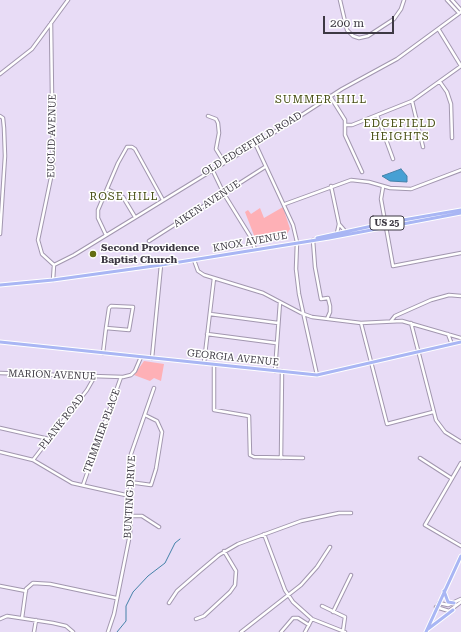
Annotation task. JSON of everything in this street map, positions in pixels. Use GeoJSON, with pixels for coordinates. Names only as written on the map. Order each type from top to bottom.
{"type":"FeatureCollection","features":[{"type":"Feature","properties":{"kind":"main road","name":"KNOX AVENUE"},"geometry":{"type":"LineString","coordinates":[[313,239],[345,231],[461,210]]}},
{"type":"Feature","properties":{"kind":"main road","name":"KNOX AVENUE"},"geometry":{"type":"LineString","coordinates":[[0,285],[53,280],[194,260],[313,239],[386,224],[461,213]]}},
{"type":"Feature","properties":{"kind":"main road","name":"GEORGIA AVENUE"},"geometry":{"type":"LineString","coordinates":[[0,342],[317,375],[451,342],[461,342]]}},
{"type":"Feature","properties":{"kind":"main road"},"geometry":{"type":"LineString","coordinates":[[426,631],[461,556]]}},
{"type":"Feature","properties":{"kind":"main road"},"geometry":{"type":"LineString","coordinates":[[444,591],[448,602],[454,603]]}},
{"type":"Feature","properties":{"kind":"main road"},"geometry":{"type":"LineString","coordinates":[[426,631],[453,610]]}},
{"type":"Feature","properties":{"kind":"street"},"geometry":{"type":"LineString","coordinates":[[0,74],[32,49],[68,0]]}},
{"type":"Feature","properties":{"kind":"street"},"geometry":{"type":"LineString","coordinates":[[340,0],[347,30],[353,36],[359,38],[368,36],[394,19],[401,10],[404,0]]}},
{"type":"Feature","properties":{"kind":"street"},"geometry":{"type":"LineString","coordinates":[[446,0],[460,12]]}},
{"type":"Feature","properties":{"kind":"street"},"geometry":{"type":"LineString","coordinates":[[452,0],[460,12]]}},
{"type":"Feature","properties":{"kind":"street","name":"OLD EDGEFIELD ROAD"},"geometry":{"type":"LineString","coordinates":[[54,265],[106,235],[330,96],[397,59],[439,30],[460,12]]}},
{"type":"Feature","properties":{"kind":"street","name":"EUCLID AVENUE"},"geometry":{"type":"LineString","coordinates":[[51,23],[53,168],[38,240],[42,254],[54,265]]}},
{"type":"Feature","properties":{"kind":"street"},"geometry":{"type":"LineString","coordinates":[[346,125],[412,101],[461,66],[439,30]]}},
{"type":"Feature","properties":{"kind":"street"},"geometry":{"type":"LineString","coordinates":[[440,82],[447,92],[451,104],[452,138]]}},
{"type":"Feature","properties":{"kind":"street"},"geometry":{"type":"LineString","coordinates":[[330,96],[345,120],[345,135],[362,172]]}},
{"type":"Feature","properties":{"kind":"street"},"geometry":{"type":"LineString","coordinates":[[412,101],[423,147]]}},
{"type":"Feature","properties":{"kind":"street"},"geometry":{"type":"LineString","coordinates":[[377,115],[393,159]]}},
{"type":"Feature","properties":{"kind":"street"},"geometry":{"type":"LineString","coordinates":[[0,116],[3,118],[6,156],[0,234]]}},
{"type":"Feature","properties":{"kind":"street"},"geometry":{"type":"LineString","coordinates":[[208,116],[216,119],[218,124],[219,133],[216,149],[224,162]]}},
{"type":"Feature","properties":{"kind":"street"},"geometry":{"type":"LineString","coordinates":[[255,143],[265,167],[285,204],[293,225],[297,242],[296,269],[303,314],[317,375]]}},
{"type":"Feature","properties":{"kind":"street"},"geometry":{"type":"LineString","coordinates":[[106,235],[98,214],[107,189],[125,150],[132,147],[135,149],[163,200]]}},
{"type":"Feature","properties":{"kind":"street","name":"AIKEN AVENUE"},"geometry":{"type":"LineString","coordinates":[[149,241],[265,167]]}},
{"type":"Feature","properties":{"kind":"street"},"geometry":{"type":"LineString","coordinates":[[212,169],[224,194],[250,236],[255,249]]}},
{"type":"Feature","properties":{"kind":"street"},"geometry":{"type":"LineString","coordinates":[[285,204],[351,180],[369,182],[383,187],[411,189],[461,170]]}},
{"type":"Feature","properties":{"kind":"street"},"geometry":{"type":"LineString","coordinates":[[331,186],[340,224],[345,231]]}},
{"type":"Feature","properties":{"kind":"street"},"geometry":{"type":"LineString","coordinates":[[383,187],[382,199],[393,266],[461,253]]}},
{"type":"Feature","properties":{"kind":"street"},"geometry":{"type":"LineString","coordinates":[[107,189],[123,197],[135,217]]}},
{"type":"Feature","properties":{"kind":"street"},"geometry":{"type":"LineString","coordinates":[[337,233],[340,224]]}},
{"type":"Feature","properties":{"kind":"street"},"geometry":{"type":"LineString","coordinates":[[313,239],[315,267],[321,299],[328,298],[330,306],[330,312],[327,319]]}},
{"type":"Feature","properties":{"kind":"street"},"geometry":{"type":"LineString","coordinates":[[194,260],[198,271],[214,278],[258,291],[303,314],[327,319],[361,323],[391,321],[411,323],[461,338]]}},
{"type":"Feature","properties":{"kind":"street"},"geometry":{"type":"LineString","coordinates":[[53,280],[54,265]]}},
{"type":"Feature","properties":{"kind":"street"},"geometry":{"type":"LineString","coordinates":[[152,358],[161,265]]}},
{"type":"Feature","properties":{"kind":"street"},"geometry":{"type":"LineString","coordinates":[[204,363],[214,278]]}},
{"type":"Feature","properties":{"kind":"street"},"geometry":{"type":"LineString","coordinates":[[391,321],[395,316],[431,300],[449,296],[461,296]]}},
{"type":"Feature","properties":{"kind":"street"},"geometry":{"type":"LineString","coordinates":[[275,370],[280,302]]}},
{"type":"Feature","properties":{"kind":"street"},"geometry":{"type":"LineString","coordinates":[[103,353],[106,328],[110,306],[133,307],[129,330],[106,328]]}},
{"type":"Feature","properties":{"kind":"street"},"geometry":{"type":"LineString","coordinates":[[210,314],[278,323]]}},
{"type":"Feature","properties":{"kind":"street"},"geometry":{"type":"LineString","coordinates":[[361,323],[370,363],[387,424],[433,412]]}},
{"type":"Feature","properties":{"kind":"street"},"geometry":{"type":"LineString","coordinates":[[411,323],[419,350],[433,412],[442,430],[461,442]]}},
{"type":"Feature","properties":{"kind":"street"},"geometry":{"type":"LineString","coordinates":[[448,333],[451,342]]}},
{"type":"Feature","properties":{"kind":"street"},"geometry":{"type":"LineString","coordinates":[[207,334],[276,343]]}},
{"type":"Feature","properties":{"kind":"street"},"geometry":{"type":"LineString","coordinates":[[121,377],[133,373],[141,357]]}},
{"type":"Feature","properties":{"kind":"street"},"geometry":{"type":"LineString","coordinates":[[214,364],[214,410],[249,416],[249,452],[252,456],[303,458]]}},
{"type":"Feature","properties":{"kind":"street"},"geometry":{"type":"LineString","coordinates":[[281,458],[282,372]]}},
{"type":"Feature","properties":{"kind":"street","name":"MARION AVENUE"},"geometry":{"type":"LineString","coordinates":[[0,373],[121,377]]}},
{"type":"Feature","properties":{"kind":"street","name":"PLANK ROAD"},"geometry":{"type":"LineString","coordinates":[[0,452],[33,460],[87,390],[95,376]]}},
{"type":"Feature","properties":{"kind":"street","name":"TRIMMIER PLACE"},"geometry":{"type":"LineString","coordinates":[[83,485],[121,377]]}},
{"type":"Feature","properties":{"kind":"street","name":"BUNTING DRIVE"},"geometry":{"type":"LineString","coordinates":[[108,632],[130,534],[131,516],[129,482],[131,454],[154,388]]}},
{"type":"Feature","properties":{"kind":"street"},"geometry":{"type":"LineString","coordinates":[[129,482],[151,485],[156,469],[162,432],[157,421],[145,415]]}},
{"type":"Feature","properties":{"kind":"street"},"geometry":{"type":"LineString","coordinates":[[0,428],[49,439]]}},
{"type":"Feature","properties":{"kind":"street"},"geometry":{"type":"LineString","coordinates":[[420,458],[451,478]]}},
{"type":"Feature","properties":{"kind":"street"},"geometry":{"type":"LineString","coordinates":[[33,460],[65,480],[130,496]]}},
{"type":"Feature","properties":{"kind":"street"},"geometry":{"type":"LineString","coordinates":[[461,463],[425,525],[461,546]]}},
{"type":"Feature","properties":{"kind":"street"},"geometry":{"type":"LineString","coordinates":[[169,603],[180,588],[224,551],[264,534],[321,516],[351,513]]}},
{"type":"Feature","properties":{"kind":"street"},"geometry":{"type":"LineString","coordinates":[[131,516],[142,516],[159,527]]}},
{"type":"Feature","properties":{"kind":"street"},"geometry":{"type":"LineString","coordinates":[[264,534],[287,594],[301,611],[312,619],[344,632],[345,617],[322,606]]}},
{"type":"Feature","properties":{"kind":"street"},"geometry":{"type":"LineString","coordinates":[[241,632],[304,581],[330,547]]}},
{"type":"Feature","properties":{"kind":"street"},"geometry":{"type":"LineString","coordinates":[[196,619],[204,616],[230,592],[235,585],[236,571],[224,551]]}},
{"type":"Feature","properties":{"kind":"street"},"geometry":{"type":"LineString","coordinates":[[333,612],[351,575]]}},
{"type":"Feature","properties":{"kind":"street"},"geometry":{"type":"LineString","coordinates":[[22,618],[26,591],[31,584],[40,583],[116,598]]}},
{"type":"Feature","properties":{"kind":"street"},"geometry":{"type":"LineString","coordinates":[[0,586],[26,591]]}},
{"type":"Feature","properties":{"kind":"street"},"geometry":{"type":"LineString","coordinates":[[438,603],[446,605],[461,599]]}},
{"type":"Feature","properties":{"kind":"street"},"geometry":{"type":"LineString","coordinates":[[436,607],[447,611],[453,610],[461,602]]}},
{"type":"Feature","properties":{"kind":"street"},"geometry":{"type":"LineString","coordinates":[[0,619],[7,616],[36,620],[64,625],[73,632]]}},
{"type":"Feature","properties":{"kind":"street"},"geometry":{"type":"LineString","coordinates":[[281,632],[293,618],[298,618],[309,625]]}},
{"type":"Feature","properties":{"kind":"street"},"geometry":{"type":"LineString","coordinates":[[305,632],[312,619]]}},
{"type":"Feature","properties":{"kind":"street"},"geometry":{"type":"LineString","coordinates":[[34,632],[36,620]]}},
{"type":"Feature","properties":{"kind":"shaded area"},"geometry":{"type":"Polygon","coordinates":[[[283,207],[290,229],[287,234],[259,240],[255,238],[245,212],[248,210],[251,214],[260,208],[264,218],[283,207]]]}},
{"type":"Feature","properties":{"kind":"shaded area"},"geometry":{"type":"Polygon","coordinates":[[[144,361],[164,364],[161,381],[154,378],[150,381],[134,375],[144,361]]]}},
{"type":"Feature","properties":{"kind":"water"},"geometry":{"type":"Polygon","coordinates":[[[401,169],[407,176],[407,182],[390,181],[382,176],[401,169]]]}},
{"type":"Feature","properties":{"kind":"waterway"},"geometry":{"type":"LineString","coordinates":[[117,632],[126,621],[126,606],[133,592],[148,576],[165,563],[175,543],[180,539]]}},
{"type":"Feature","properties":{"kind":"place","name":"Second Providence Baptist Church"},"geometry":{"type":"Point","coordinates":[93,254]}},
{"type":"Feature","properties":{"kind":"district","name":"SUMMER HILL"},"geometry":{"type":"Point","coordinates":[321,100]}},
{"type":"Feature","properties":{"kind":"district","name":"EDGEFIELD HEIGHTS"},"geometry":{"type":"Point","coordinates":[400,130]}},
{"type":"Feature","properties":{"kind":"district","name":"ROSE HILL"},"geometry":{"type":"Point","coordinates":[124,197]}}]}
